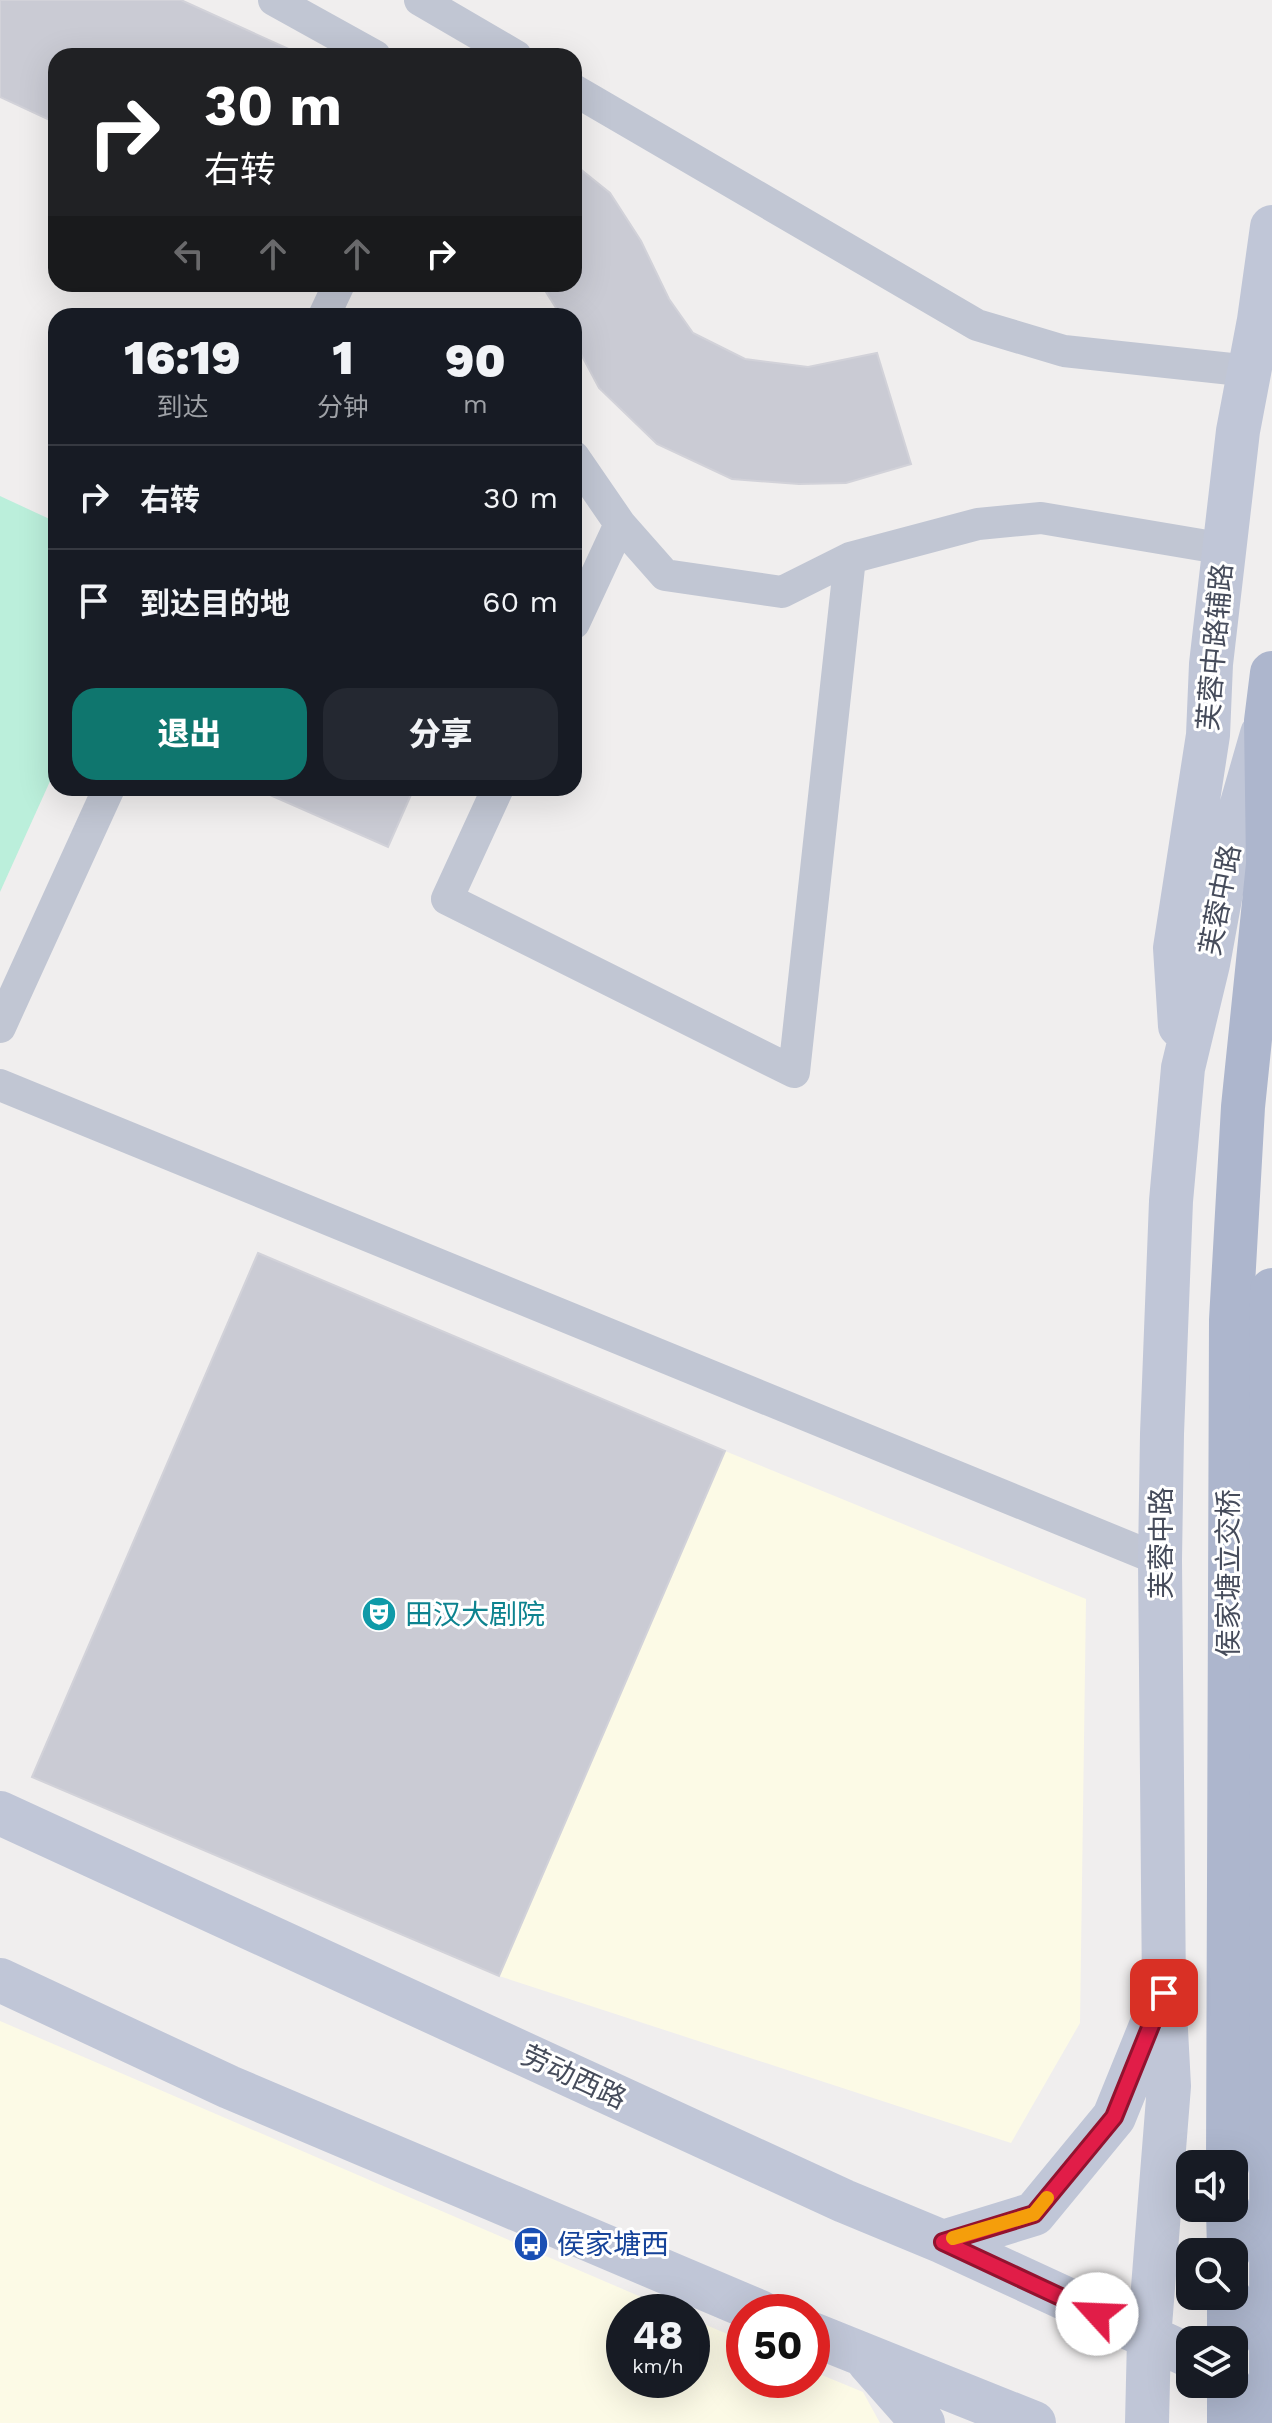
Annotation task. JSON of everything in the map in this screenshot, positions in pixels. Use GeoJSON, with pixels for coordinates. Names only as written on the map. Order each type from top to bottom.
{"type":"FeatureCollection","features":[{"type":"Feature","properties":{"kind":"main road","name":"芙蓉中路辅路"},"geometry":{"type":"LineString","coordinates":[[1183,1068],[1175,948],[1208,735],[1211,664],[1238,431],[1272,227]]}},
{"type":"Feature","properties":{"kind":"main road","name":"芙蓉中路"},"geometry":{"type":"LineString","coordinates":[[1147,2423],[1149,2338],[1169,2086],[1164,1993],[1160,1560],[1171,1201],[1183,1068],[1208,964],[1229,849],[1266,721],[1272,673]]}},
{"type":"Feature","properties":{"kind":"main road","name":"侯家塘立交桥"},"geometry":{"type":"LineString","coordinates":[[1228,2150],[1231,1320],[1240,1149],[1268,864],[1266,721]]}},
{"type":"Feature","properties":{"kind":"main road","name":"侯家塘立交桥"},"geometry":{"type":"LineString","coordinates":[[1271,2423],[1272,1290]]}},
{"type":"Feature","properties":{"kind":"main road","name":"劳动西路"},"geometry":{"type":"LineString","coordinates":[[0,1813],[844,2201],[943,2242],[1176,2350]]}},
{"type":"Feature","properties":{"kind":"main road"},"geometry":{"type":"LineString","coordinates":[[0,1980],[229,2087],[726,2298]]}},
{"type":"Feature","properties":{"kind":"main road"},"geometry":{"type":"LineString","coordinates":[[943,2242],[1034,2214],[1114,2117],[1164,1993]]}},
{"type":"Feature","properties":{"kind":"main road"},"geometry":{"type":"LineString","coordinates":[[830,2342],[1034,2423]]}},
{"type":"Feature","properties":{"kind":"main road"},"geometry":{"type":"LineString","coordinates":[[862,2355],[923,2423]]}},
{"type":"Feature","properties":{"kind":"main road"},"geometry":{"type":"LineString","coordinates":[[1248,2382],[1272,2392]]}},
{"type":"Feature","properties":{"kind":"main road"},"geometry":{"type":"LineString","coordinates":[[1229,2398],[1229,2423]]}},
{"type":"Feature","properties":{"kind":"street"},"geometry":{"type":"LineString","coordinates":[[274,0],[361,48]]}},
{"type":"Feature","properties":{"kind":"street"},"geometry":{"type":"LineString","coordinates":[[420,0],[502,48]]}},
{"type":"Feature","properties":{"kind":"street"},"geometry":{"type":"LineString","coordinates":[[582,95],[977,325],[1064,351],[1250,371]]}},
{"type":"Feature","properties":{"kind":"street"},"geometry":{"type":"LineString","coordinates":[[582,469],[620,524],[665,575],[782,592],[850,558],[978,524],[1041,518],[1225,549]]}},
{"type":"Feature","properties":{"kind":"street"},"geometry":{"type":"LineString","coordinates":[[582,606],[620,524]]}},
{"type":"Feature","properties":{"kind":"street"},"geometry":{"type":"LineString","coordinates":[[494,796],[447,899],[794,1072],[850,558]]}},
{"type":"Feature","properties":{"kind":"street"},"geometry":{"type":"LineString","coordinates":[[0,1027],[105,796]]}},
{"type":"Feature","properties":{"kind":"street"},"geometry":{"type":"LineString","coordinates":[[0,1085],[1160,1560]]}},
{"type":"Feature","properties":{"kind":"shaded area"},"geometry":{"type":"Polygon","coordinates":[[[725,1451],[1086,1599],[1080,2023],[1011,2143],[499,1976],[725,1451]]]}},
{"type":"Feature","properties":{"kind":"shaded area"},"geometry":{"type":"Polygon","coordinates":[[[0,2021],[634,2294],[606,2294],[606,2398],[710,2398],[710,2327],[726,2333],[726,2398],[830,2398],[830,2378],[863,2392],[880,2423],[0,2423],[0,2021]]]}},
{"type":"Feature","properties":{"kind":"green space"},"geometry":{"type":"Polygon","coordinates":[[[0,496],[48,518],[48,786],[0,892],[0,496]]]}},
{"type":"Feature","properties":{"kind":"building"},"geometry":{"type":"Polygon","coordinates":[[[0,0],[181,0],[286,48],[48,48],[48,119],[0,97],[0,0]]]}},
{"type":"Feature","properties":{"kind":"building"},"geometry":{"type":"Polygon","coordinates":[[[582,170],[610,193],[641,241],[669,299],[693,333],[745,359],[808,367],[877,353],[911,464],[846,483],[799,484],[732,479],[657,444],[599,388],[582,356],[582,308],[556,308],[546,292],[582,292],[582,170]]]}},
{"type":"Feature","properties":{"kind":"building"},"geometry":{"type":"Polygon","coordinates":[[[272,796],[410,796],[388,847],[272,796]]]}},
{"type":"Feature","properties":{"kind":"building","name":"田汉大剧院"},"geometry":{"type":"Polygon","coordinates":[[[258,1253],[725,1451],[499,1976],[32,1777],[258,1253]]]}},
{"type":"Feature","properties":{"kind":"slow traffic"},"geometry":{"type":"LineString","coordinates":[[953,2238],[1034,2214],[1047,2198]]}},
{"type":"Feature","properties":{"kind":"place","name":"田汉大剧院"},"geometry":{"type":"Point","coordinates":[379,1614]}},
{"type":"Feature","properties":{"kind":"place","name":"侯家塘西"},"geometry":{"type":"Point","coordinates":[531,2244]}},
{"type":"Feature","properties":{"kind":"route"},"geometry":{"type":"LineString","coordinates":[[1097,2314],[943,2242],[1034,2214],[1114,2117],[1164,1993]]}}]}
